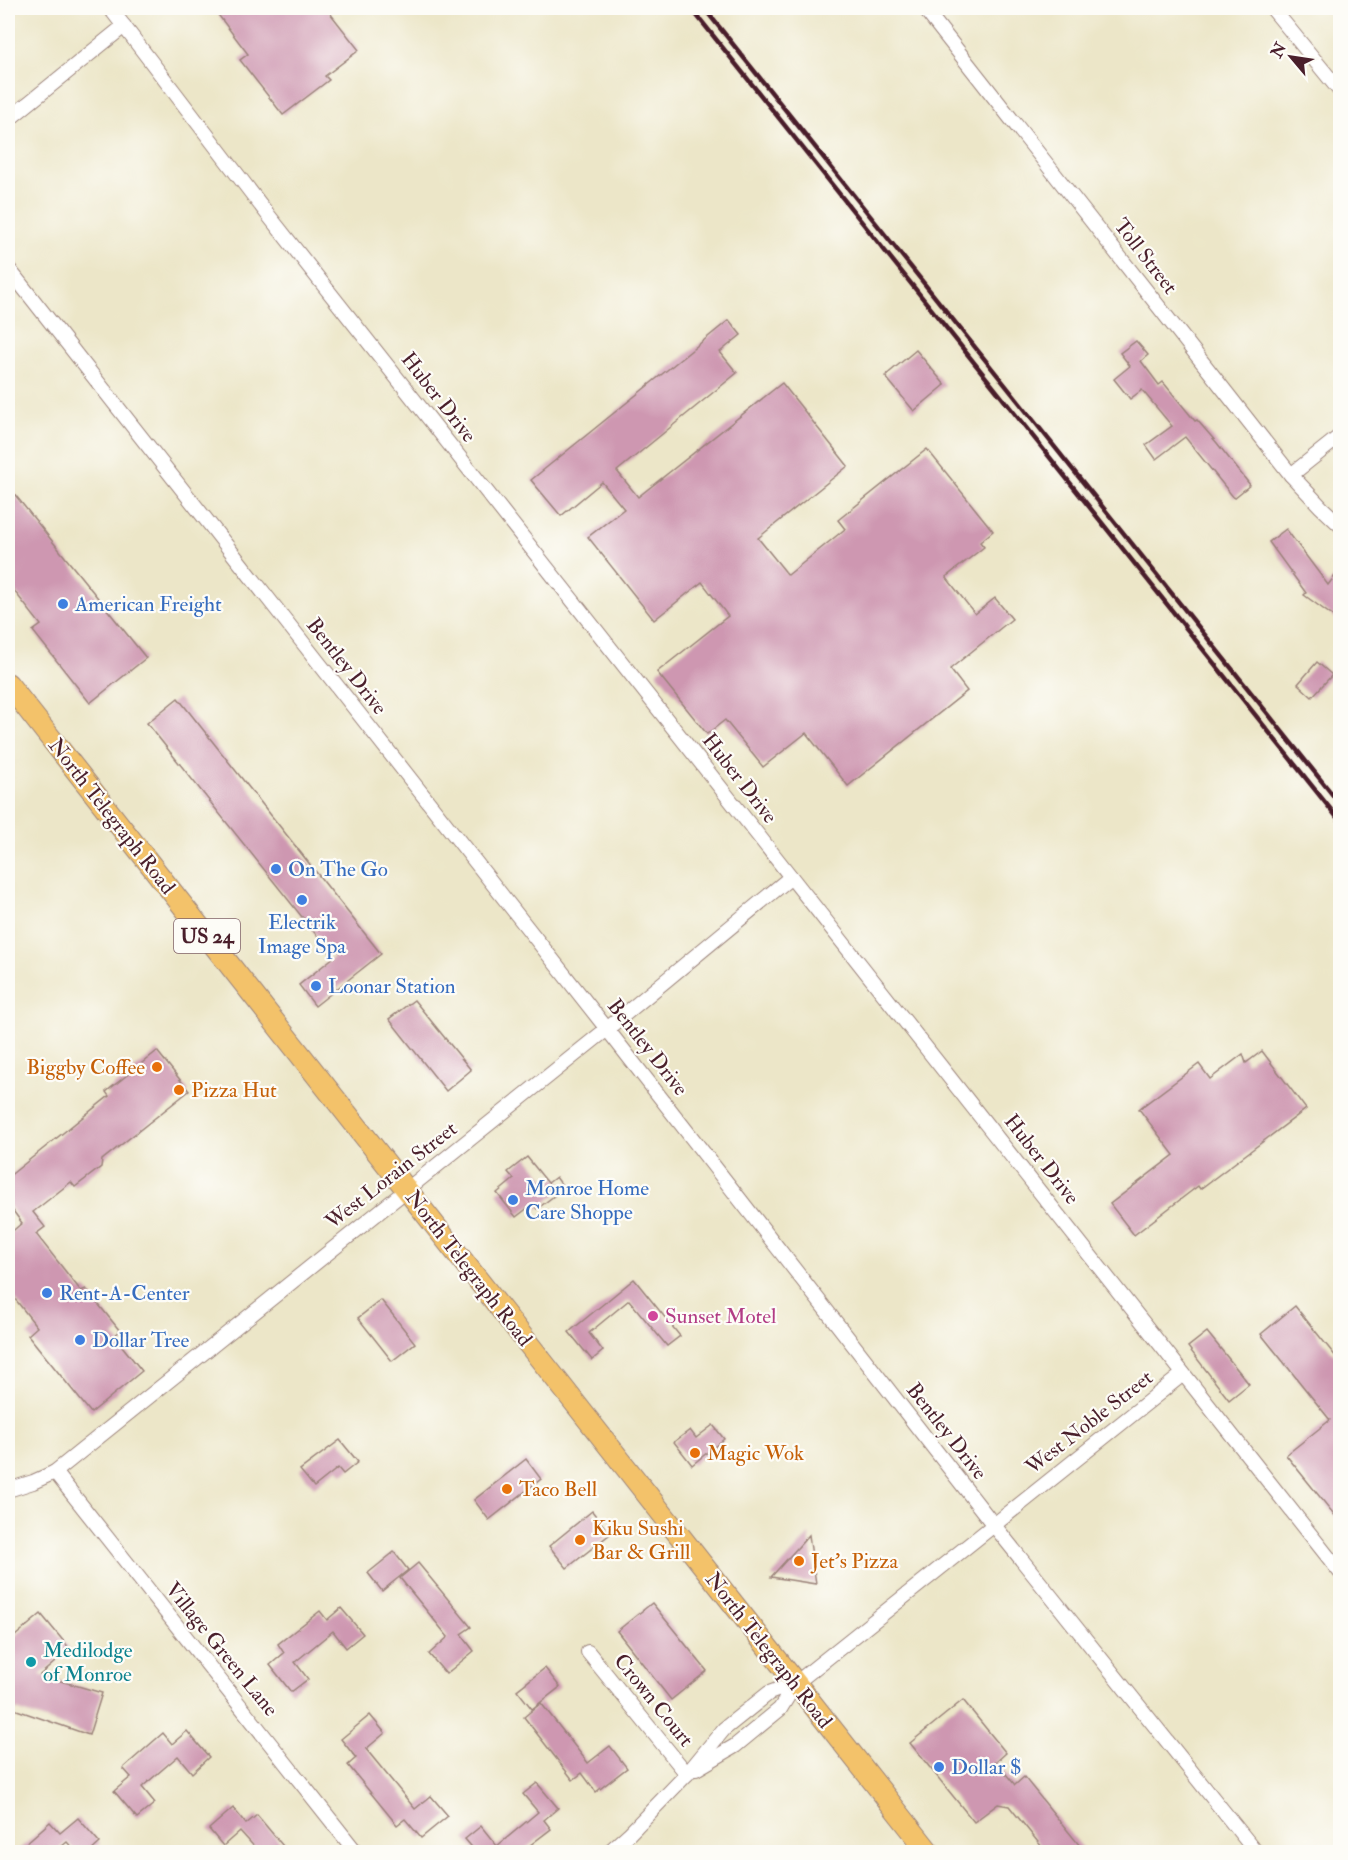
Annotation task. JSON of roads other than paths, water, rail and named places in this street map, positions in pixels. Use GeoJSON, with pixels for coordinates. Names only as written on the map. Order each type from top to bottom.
{"type":"FeatureCollection","features":[{"type":"Feature","properties":{"kind":"main road","name":"North Telegraph Road"},"geometry":{"type":"LineString","coordinates":[[8,684],[929,1852]]}},
{"type":"Feature","properties":{"kind":"street","name":"Huber Drive"},"geometry":{"type":"LineString","coordinates":[[110,8],[269,216],[1341,1572]]}},
{"type":"Feature","properties":{"kind":"street","name":"Toll Street"},"geometry":{"type":"LineString","coordinates":[[924,8],[1291,475],[1341,525]]}},
{"type":"Feature","properties":{"kind":"street"},"geometry":{"type":"LineString","coordinates":[[1272,8],[1341,91]]}},
{"type":"Feature","properties":{"kind":"street"},"geometry":{"type":"LineString","coordinates":[[8,120],[124,26]]}},
{"type":"Feature","properties":{"kind":"street","name":"Bentley Drive"},"geometry":{"type":"LineString","coordinates":[[8,268],[993,1524],[1256,1852]]}},
{"type":"Feature","properties":{"kind":"street"},"geometry":{"type":"LineString","coordinates":[[1291,475],[1341,436]]}},
{"type":"Feature","properties":{"kind":"street","name":"West Lorain Street"},"geometry":{"type":"LineString","coordinates":[[8,1490],[55,1472],[607,1029],[791,877]]}},
{"type":"Feature","properties":{"kind":"street","name":"West Noble Street"},"geometry":{"type":"LineString","coordinates":[[609,1852],[687,1774],[724,1730],[769,1693],[796,1683],[1183,1374]]}},
{"type":"Feature","properties":{"kind":"street","name":"Village Green Lane"},"geometry":{"type":"LineString","coordinates":[[55,1472],[356,1852]]}},
{"type":"Feature","properties":{"kind":"street","name":"Crown Court"},"geometry":{"type":"LineString","coordinates":[[588,1652],[687,1774]]}},
{"type":"Feature","properties":{"kind":"street","name":"West Noble Street"},"geometry":{"type":"LineString","coordinates":[[687,1774],[735,1746],[780,1709],[796,1683]]}},
{"type":"Feature","properties":{"kind":"railway"},"geometry":{"type":"LineString","coordinates":[[691,8],[1340,821]]}},
{"type":"Feature","properties":{"kind":"railway"},"geometry":{"type":"LineString","coordinates":[[704,8],[1340,804]]}},
{"type":"Feature","properties":{"kind":"place","name":"American Freight"},"geometry":{"type":"Point","coordinates":[63,604]}},
{"type":"Feature","properties":{"kind":"place","name":"On The Go"},"geometry":{"type":"Point","coordinates":[276,869]}},
{"type":"Feature","properties":{"kind":"place","name":"Electrik Image Spa"},"geometry":{"type":"Point","coordinates":[302,900]}},
{"type":"Feature","properties":{"kind":"place","name":"Loonar Station"},"geometry":{"type":"Point","coordinates":[316,986]}},
{"type":"Feature","properties":{"kind":"place","name":"Biggby Coffee"},"geometry":{"type":"Point","coordinates":[157,1067]}},
{"type":"Feature","properties":{"kind":"place","name":"Pizza Hut"},"geometry":{"type":"Point","coordinates":[179,1090]}},
{"type":"Feature","properties":{"kind":"place","name":"Monroe Home Care Shoppe"},"geometry":{"type":"Point","coordinates":[513,1200]}},
{"type":"Feature","properties":{"kind":"place","name":"Rent-A-Center"},"geometry":{"type":"Point","coordinates":[47,1293]}},
{"type":"Feature","properties":{"kind":"place","name":"Sunset Motel"},"geometry":{"type":"Point","coordinates":[653,1316]}},
{"type":"Feature","properties":{"kind":"place","name":"Dollar Tree"},"geometry":{"type":"Point","coordinates":[80,1340]}},
{"type":"Feature","properties":{"kind":"place","name":"Magic Wok"},"geometry":{"type":"Point","coordinates":[695,1453]}},
{"type":"Feature","properties":{"kind":"place","name":"Taco Bell"},"geometry":{"type":"Point","coordinates":[507,1489]}},
{"type":"Feature","properties":{"kind":"place","name":"Kiku Sushi Bar & Grill"},"geometry":{"type":"Point","coordinates":[580,1540]}},
{"type":"Feature","properties":{"kind":"place","name":"Jet's Pizza"},"geometry":{"type":"Point","coordinates":[799,1561]}},
{"type":"Feature","properties":{"kind":"place","name":"Medilodge of Monroe"},"geometry":{"type":"Point","coordinates":[31,1662]}},
{"type":"Feature","properties":{"kind":"place","name":"Dollar $"},"geometry":{"type":"Point","coordinates":[939,1767]}}]}
